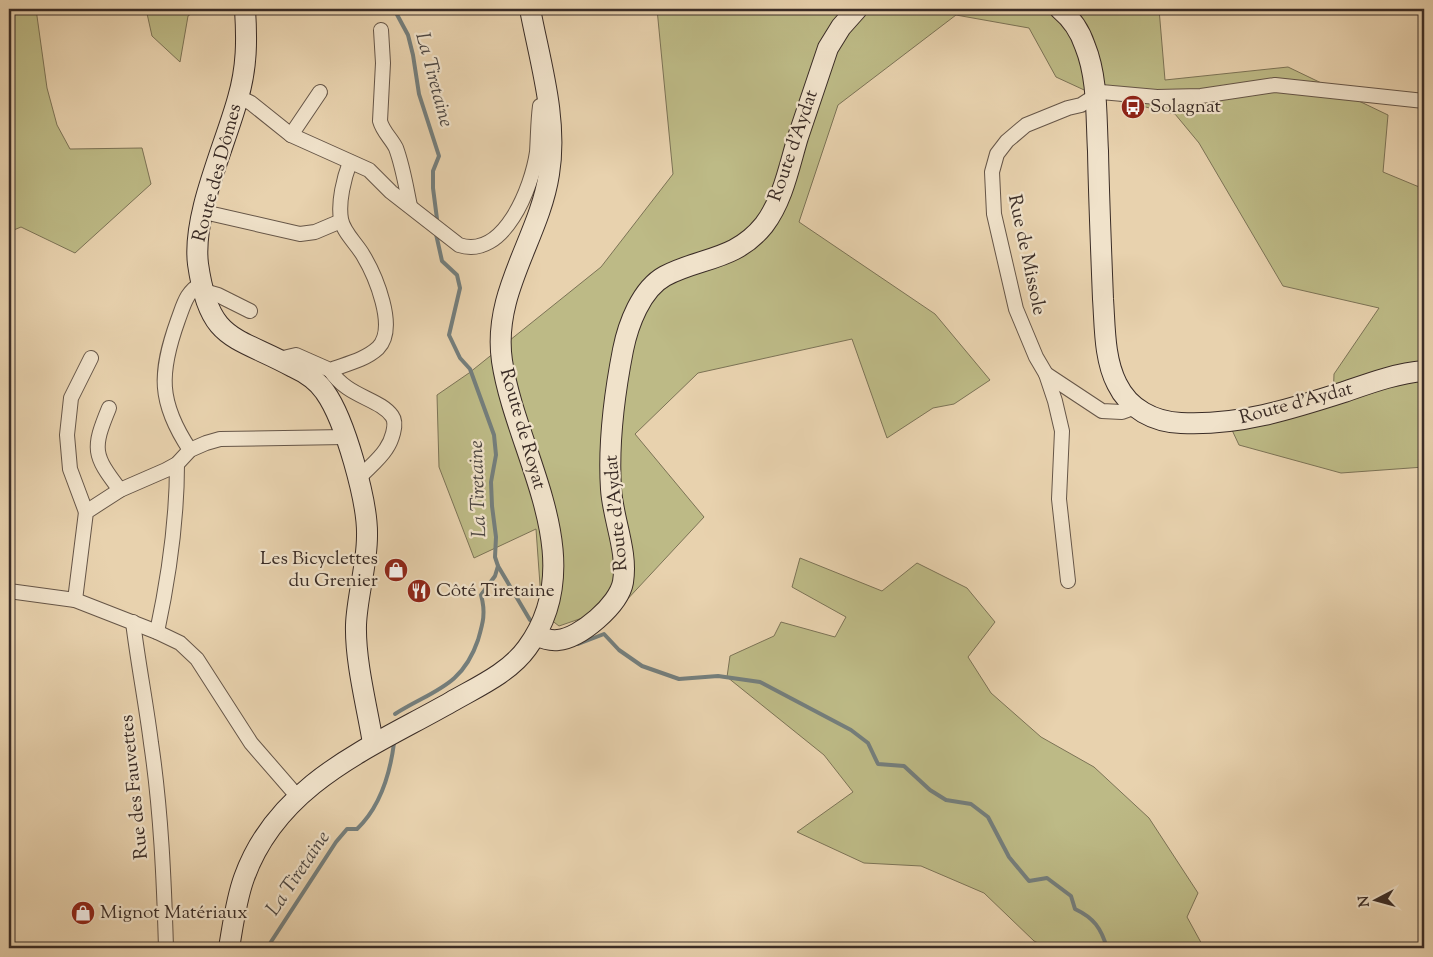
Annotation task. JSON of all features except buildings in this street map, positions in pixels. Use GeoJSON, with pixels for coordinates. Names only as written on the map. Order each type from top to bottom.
{"type":"FeatureCollection","features":[{"type":"Feature","properties":{"kind":"main road","name":"Route des Dômes"},"geometry":{"type":"LineString","coordinates":[[245,9],[248,46],[239,97],[204,212],[198,240],[203,287],[212,317],[225,332],[238,341],[306,373],[319,383],[337,414],[358,478],[367,537],[356,627],[373,743]]}},
{"type":"Feature","properties":{"kind":"main road","name":"Route de Royat"},"geometry":{"type":"LineString","coordinates":[[228,948],[247,871],[275,819],[297,796],[373,743],[408,726],[511,665],[526,650],[536,636],[552,597],[554,552],[547,514],[510,396],[502,360],[500,331],[504,303],[540,210],[549,174],[551,148],[548,102],[530,9]]}},
{"type":"Feature","properties":{"kind":"main road","name":"Route d'Aydat"},"geometry":{"type":"LineString","coordinates":[[536,636],[557,640],[568,637],[582,629],[607,609],[617,597],[623,584],[622,549],[611,491],[610,455],[613,405],[624,347],[633,318],[645,296],[664,276],[721,258],[743,245],[763,225],[782,189],[828,48],[841,27],[857,9]]}},
{"type":"Feature","properties":{"kind":"main road","name":"Route d'Aydat"},"geometry":{"type":"LineString","coordinates":[[1060,9],[1072,20],[1086,46],[1095,95],[1104,306],[1108,354],[1117,386],[1136,408],[1147,416],[1179,423],[1246,420],[1386,378],[1424,371]]}},
{"type":"Feature","properties":{"kind":"street"},"geometry":{"type":"LineString","coordinates":[[381,30],[383,63],[380,121],[382,129],[394,144],[400,160],[410,206]]}},
{"type":"Feature","properties":{"kind":"street"},"geometry":{"type":"LineString","coordinates":[[1095,95],[1101,92],[1157,97],[1201,96],[1275,85],[1424,101]]}},
{"type":"Feature","properties":{"kind":"street"},"geometry":{"type":"LineString","coordinates":[[291,135],[320,92]]}},
{"type":"Feature","properties":{"kind":"street","name":"Rue de Missole"},"geometry":{"type":"LineString","coordinates":[[1095,95],[1082,105],[1068,108],[1026,125],[1007,142],[997,154],[992,172],[994,214],[1016,309],[1030,345],[1046,374],[1102,411],[1122,412],[1136,408]]}},
{"type":"Feature","properties":{"kind":"street"},"geometry":{"type":"LineString","coordinates":[[239,97],[251,103],[291,135],[369,170],[390,192],[459,245],[470,248],[495,241],[520,205],[529,183],[537,152],[540,106],[548,102]]}},
{"type":"Feature","properties":{"kind":"street"},"geometry":{"type":"LineString","coordinates":[[330,370],[365,357],[378,348],[385,338],[384,305],[367,264],[341,221],[345,174],[350,162]]}},
{"type":"Feature","properties":{"kind":"street"},"geometry":{"type":"LineString","coordinates":[[204,212],[300,234],[315,232],[341,221]]}},
{"type":"Feature","properties":{"kind":"street"},"geometry":{"type":"LineString","coordinates":[[190,450],[172,420],[165,386],[164,370],[166,352],[187,295],[203,287],[250,311]]}},
{"type":"Feature","properties":{"kind":"street"},"geometry":{"type":"LineString","coordinates":[[279,359],[296,354],[330,370],[346,389],[382,408],[392,416],[395,425],[386,449],[358,478]]}},
{"type":"Feature","properties":{"kind":"street"},"geometry":{"type":"LineString","coordinates":[[75,600],[86,512],[70,468],[67,435],[71,398],[91,358]]}},
{"type":"Feature","properties":{"kind":"street"},"geometry":{"type":"LineString","coordinates":[[1046,374],[1062,430],[1059,499],[1068,581]]}},
{"type":"Feature","properties":{"kind":"street"},"geometry":{"type":"LineString","coordinates":[[109,408],[97,436],[97,446],[101,466],[120,490]]}},
{"type":"Feature","properties":{"kind":"street"},"geometry":{"type":"LineString","coordinates":[[86,512],[120,490],[177,464],[190,450],[220,439],[345,437]]}},
{"type":"Feature","properties":{"kind":"street"},"geometry":{"type":"LineString","coordinates":[[158,632],[169,577],[175,525],[177,464]]}},
{"type":"Feature","properties":{"kind":"street"},"geometry":{"type":"LineString","coordinates":[[9,591],[75,600],[158,632],[180,643],[197,659],[251,743],[297,796]]}},
{"type":"Feature","properties":{"kind":"street","name":"Rue des Fauvettes"},"geometry":{"type":"LineString","coordinates":[[133,622],[140,680],[152,743],[164,894],[166,948]]}},
{"type":"Feature","properties":{"kind":"shaded area"},"geometry":{"type":"Polygon","coordinates":[[[9,9],[36,9],[47,88],[57,125],[70,149],[142,148],[151,184],[75,253],[21,227],[9,232],[9,9]]]}},
{"type":"Feature","properties":{"kind":"shaded area"},"geometry":{"type":"Polygon","coordinates":[[[146,9],[198,9],[188,16],[180,62],[152,36],[146,9]]]}},
{"type":"Feature","properties":{"kind":"shaded area"},"geometry":{"type":"Polygon","coordinates":[[[657,9],[1159,9],[1165,80],[1288,67],[1388,115],[1383,172],[1424,189],[1424,467],[1341,473],[1239,445],[1232,430],[1333,402],[1334,374],[1379,308],[1283,286],[1199,143],[1175,114],[1095,95],[1056,77],[1029,28],[956,15],[838,105],[799,222],[935,314],[990,380],[954,404],[933,408],[887,438],[852,339],[698,373],[635,434],[704,517],[623,604],[559,626],[542,613],[536,529],[474,558],[439,467],[437,395],[469,373],[601,267],[673,174],[657,9]]]}},
{"type":"Feature","properties":{"kind":"shaded area"},"geometry":{"type":"Polygon","coordinates":[[[800,558],[882,591],[917,563],[967,588],[995,622],[968,657],[991,693],[1041,737],[1094,767],[1149,818],[1198,893],[1187,917],[1204,948],[1048,948],[1034,941],[984,893],[921,866],[864,863],[797,832],[853,792],[824,755],[727,677],[730,656],[774,636],[781,622],[835,637],[846,617],[792,587],[800,558]]]}},
{"type":"Feature","properties":{"kind":"waterway","name":"La Tiretaine"},"geometry":{"type":"LineString","coordinates":[[394,9],[408,35],[419,94],[439,156],[433,171],[437,219]]}},
{"type":"Feature","properties":{"kind":"waterway","name":"La Tiretaine"},"geometry":{"type":"LineString","coordinates":[[436,234],[442,261],[457,275],[460,288],[449,335],[460,358],[470,369],[494,435],[496,455],[491,482],[496,537],[495,557],[498,566],[530,620]]}},
{"type":"Feature","properties":{"kind":"waterway","name":"La Tiretaine"},"geometry":{"type":"LineString","coordinates":[[395,714],[445,686],[464,668],[478,640],[481,628],[484,613],[481,595],[495,576],[498,566]]}},
{"type":"Feature","properties":{"kind":"waterway"},"geometry":{"type":"LineString","coordinates":[[578,644],[604,634],[619,650],[642,666],[679,679],[718,676],[760,682],[851,730],[868,743],[878,764],[904,766],[930,790],[946,800],[971,804],[988,817],[1009,857],[1029,881],[1047,878],[1071,896],[1075,909],[1096,924],[1107,948]]}},
{"type":"Feature","properties":{"kind":"waterway","name":"La Tiretaine"},"geometry":{"type":"LineString","coordinates":[[267,948],[336,842],[347,829],[357,829],[372,811],[387,778],[394,743]]}},
{"type":"Feature","properties":{"kind":"place","name":"Solagnat"},"geometry":{"type":"Point","coordinates":[1133,107]}},
{"type":"Feature","properties":{"kind":"place","name":"Les Bicyclettes du Grenier"},"geometry":{"type":"Point","coordinates":[396,570]}},
{"type":"Feature","properties":{"kind":"place","name":"Côté Tiretaine"},"geometry":{"type":"Point","coordinates":[419,591]}},
{"type":"Feature","properties":{"kind":"place","name":"Mignot Matériaux"},"geometry":{"type":"Point","coordinates":[83,913]}}]}
